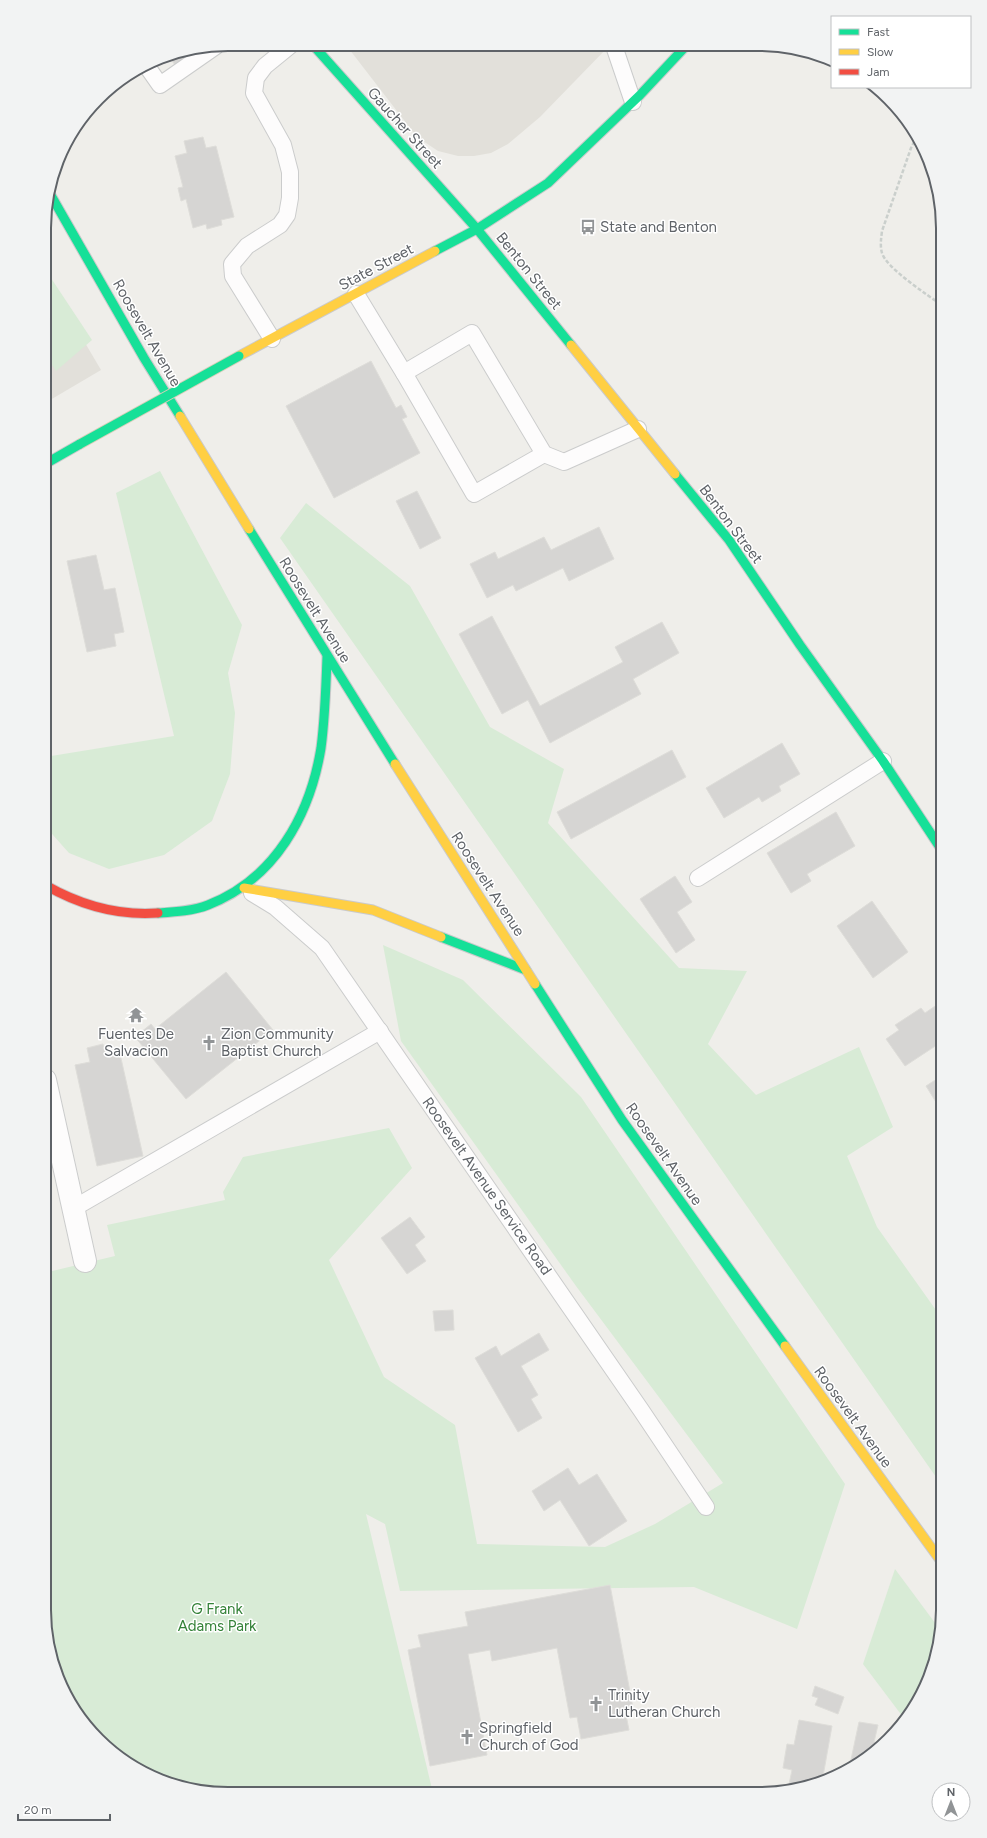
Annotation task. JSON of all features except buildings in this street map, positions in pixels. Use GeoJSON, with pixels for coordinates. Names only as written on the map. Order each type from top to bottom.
{"type":"FeatureCollection","features":[{"type":"Feature","properties":{"kind":"main road","name":"Gaucher Street"},"geometry":{"type":"LineString","coordinates":[[319,51],[477,229]]}},
{"type":"Feature","properties":{"kind":"main road","name":"State Street"},"geometry":{"type":"LineString","coordinates":[[51,461],[239,356],[477,229],[548,183],[633,102],[681,51]]}},
{"type":"Feature","properties":{"kind":"main road","name":"Roosevelt Avenue"},"geometry":{"type":"LineString","coordinates":[[53,200],[144,358],[327,656],[622,1120],[936,1554]]}},
{"type":"Feature","properties":{"kind":"main road","name":"Benton Street"},"geometry":{"type":"LineString","coordinates":[[477,229],[729,540],[884,761],[936,841]]}},
{"type":"Feature","properties":{"kind":"main road"},"geometry":{"type":"LineString","coordinates":[[51,888],[72,900],[108,911],[143,913],[184,910],[208,905],[244,888],[270,864],[286,844],[307,798],[316,768],[324,721],[327,656]]}},
{"type":"Feature","properties":{"kind":"main road"},"geometry":{"type":"LineString","coordinates":[[244,888],[373,910],[526,970]]}},
{"type":"Feature","properties":{"kind":"street"},"geometry":{"type":"LineString","coordinates":[[51,1106],[85,1261]]}},
{"type":"Feature","properties":{"kind":"lane"},"geometry":{"type":"LineString","coordinates":[[272,339],[233,276],[232,264],[247,246],[280,225],[286,215],[290,198],[290,172],[283,145],[254,93],[256,78],[266,66],[284,51]]}},
{"type":"Feature","properties":{"kind":"lane"},"geometry":{"type":"LineString","coordinates":[[616,51],[633,102]]}},
{"type":"Feature","properties":{"kind":"lane"},"geometry":{"type":"LineString","coordinates":[[149,69],[160,85],[206,53]]}},
{"type":"Feature","properties":{"kind":"lane"},"geometry":{"type":"LineString","coordinates":[[356,294],[404,372],[474,494],[544,454]]}},
{"type":"Feature","properties":{"kind":"lane"},"geometry":{"type":"LineString","coordinates":[[404,372],[472,334],[544,454],[564,462],[638,428]]}},
{"type":"Feature","properties":{"kind":"lane"},"geometry":{"type":"LineString","coordinates":[[698,878],[884,761]]}},
{"type":"Feature","properties":{"kind":"lane","name":"Roosevelt Avenue Service Road"},"geometry":{"type":"LineString","coordinates":[[244,888],[275,907],[322,948],[641,1410],[706,1507]]}},
{"type":"Feature","properties":{"kind":"lane"},"geometry":{"type":"LineString","coordinates":[[74,1208],[380,1032]]}},
{"type":"Feature","properties":{"kind":"path"},"geometry":{"type":"LineString","coordinates":[[914,143],[882,231],[880,243],[882,254],[888,263],[916,287],[936,301]]}},
{"type":"Feature","properties":{"kind":"shaded area"},"geometry":{"type":"Polygon","coordinates":[[[351,51],[604,51],[540,117],[508,144],[491,153],[474,156],[458,156],[438,151],[417,137],[351,51]]]}},
{"type":"Feature","properties":{"kind":"shaded area"},"geometry":{"type":"Polygon","coordinates":[[[51,285],[101,370],[51,399],[51,285]]]}},
{"type":"Feature","properties":{"kind":"green space"},"geometry":{"type":"Polygon","coordinates":[[[51,278],[92,340],[56,371],[51,363],[51,278]]]}},
{"type":"Feature","properties":{"kind":"green space"},"geometry":{"type":"Polygon","coordinates":[[[160,471],[242,625],[228,673],[235,713],[230,774],[212,821],[164,855],[109,869],[69,853],[51,833],[51,756],[174,736],[116,493],[160,471]]]}},
{"type":"Feature","properties":{"kind":"green space"},"geometry":{"type":"Polygon","coordinates":[[[306,503],[410,586],[490,727],[564,769],[548,823],[679,968],[747,971],[708,1044],[756,1095],[859,1047],[893,1127],[847,1156],[877,1227],[936,1310],[936,1477],[280,538],[306,503]]]}},
{"type":"Feature","properties":{"kind":"green space","name":"G Frank Adams Park"},"geometry":{"type":"Polygon","coordinates":[[[383,945],[463,980],[581,1097],[845,1484],[797,1629],[694,1587],[400,1591],[385,1524],[366,1514],[432,1787],[216,1787],[193,1784],[171,1778],[139,1763],[120,1750],[95,1727],[88,1718],[64,1678],[54,1645],[51,1622],[51,1271],[115,1256],[107,1225],[225,1200],[223,1192],[243,1157],[389,1128],[412,1168],[329,1260],[384,1377],[455,1425],[477,1544],[605,1547],[655,1524],[723,1483],[576,1286],[401,1041],[383,945]]]}},
{"type":"Feature","properties":{"kind":"green space"},"geometry":{"type":"Polygon","coordinates":[[[895,1569],[936,1624],[933,1645],[923,1678],[901,1715],[863,1664],[895,1569]]]}},
{"type":"Feature","properties":{"kind":"traffic: fast"},"geometry":{"type":"LineString","coordinates":[[318,51],[477,229],[571,345]]}},
{"type":"Feature","properties":{"kind":"traffic: fast"},"geometry":{"type":"LineString","coordinates":[[435,251],[477,229],[548,183],[640,95],[681,51]]}},
{"type":"Feature","properties":{"kind":"traffic: fast"},"geometry":{"type":"LineString","coordinates":[[53,200],[144,358],[180,416]]}},
{"type":"Feature","properties":{"kind":"traffic: fast"},"geometry":{"type":"LineString","coordinates":[[80,444],[239,356]]}},
{"type":"Feature","properties":{"kind":"traffic: fast"},"geometry":{"type":"LineString","coordinates":[[51,461],[80,444]]}},
{"type":"Feature","properties":{"kind":"traffic: fast"},"geometry":{"type":"LineString","coordinates":[[675,474],[729,540],[800,645],[883,761],[936,841]]}},
{"type":"Feature","properties":{"kind":"traffic: fast"},"geometry":{"type":"LineString","coordinates":[[249,529],[395,764]]}},
{"type":"Feature","properties":{"kind":"traffic: fast"},"geometry":{"type":"LineString","coordinates":[[158,913],[196,909],[232,894],[252,879],[270,862],[286,842],[298,820],[316,773],[321,748],[326,691],[327,657]]}},
{"type":"Feature","properties":{"kind":"traffic: fast"},"geometry":{"type":"LineString","coordinates":[[441,937],[526,970]]}},
{"type":"Feature","properties":{"kind":"traffic: fast"},"geometry":{"type":"LineString","coordinates":[[535,984],[622,1120],[785,1346]]}},
{"type":"Feature","properties":{"kind":"traffic: slow"},"geometry":{"type":"LineString","coordinates":[[239,356],[435,251]]}},
{"type":"Feature","properties":{"kind":"traffic: slow"},"geometry":{"type":"LineString","coordinates":[[571,345],[675,474]]}},
{"type":"Feature","properties":{"kind":"traffic: slow"},"geometry":{"type":"LineString","coordinates":[[180,416],[249,529]]}},
{"type":"Feature","properties":{"kind":"traffic: slow"},"geometry":{"type":"LineString","coordinates":[[395,764],[535,984]]}},
{"type":"Feature","properties":{"kind":"traffic: slow"},"geometry":{"type":"LineString","coordinates":[[244,888],[373,910],[441,937]]}},
{"type":"Feature","properties":{"kind":"traffic: slow"},"geometry":{"type":"LineString","coordinates":[[785,1346],[936,1554]]}},
{"type":"Feature","properties":{"kind":"traffic: jam"},"geometry":{"type":"LineString","coordinates":[[51,888],[99,908],[128,913],[158,913]]}},
{"type":"Feature","properties":{"kind":"place","name":"State and Benton"},"geometry":{"type":"Point","coordinates":[588,227]}},
{"type":"Feature","properties":{"kind":"place","name":"Fuentes De Salvacion"},"geometry":{"type":"Point","coordinates":[136,1015]}},
{"type":"Feature","properties":{"kind":"place","name":"Zion Community Baptist Church"},"geometry":{"type":"Point","coordinates":[209,1043]}},
{"type":"Feature","properties":{"kind":"place","name":"Trinity Lutheran Church"},"geometry":{"type":"Point","coordinates":[596,1704]}},
{"type":"Feature","properties":{"kind":"place","name":"Springfield Church of God"},"geometry":{"type":"Point","coordinates":[467,1737]}}]}
